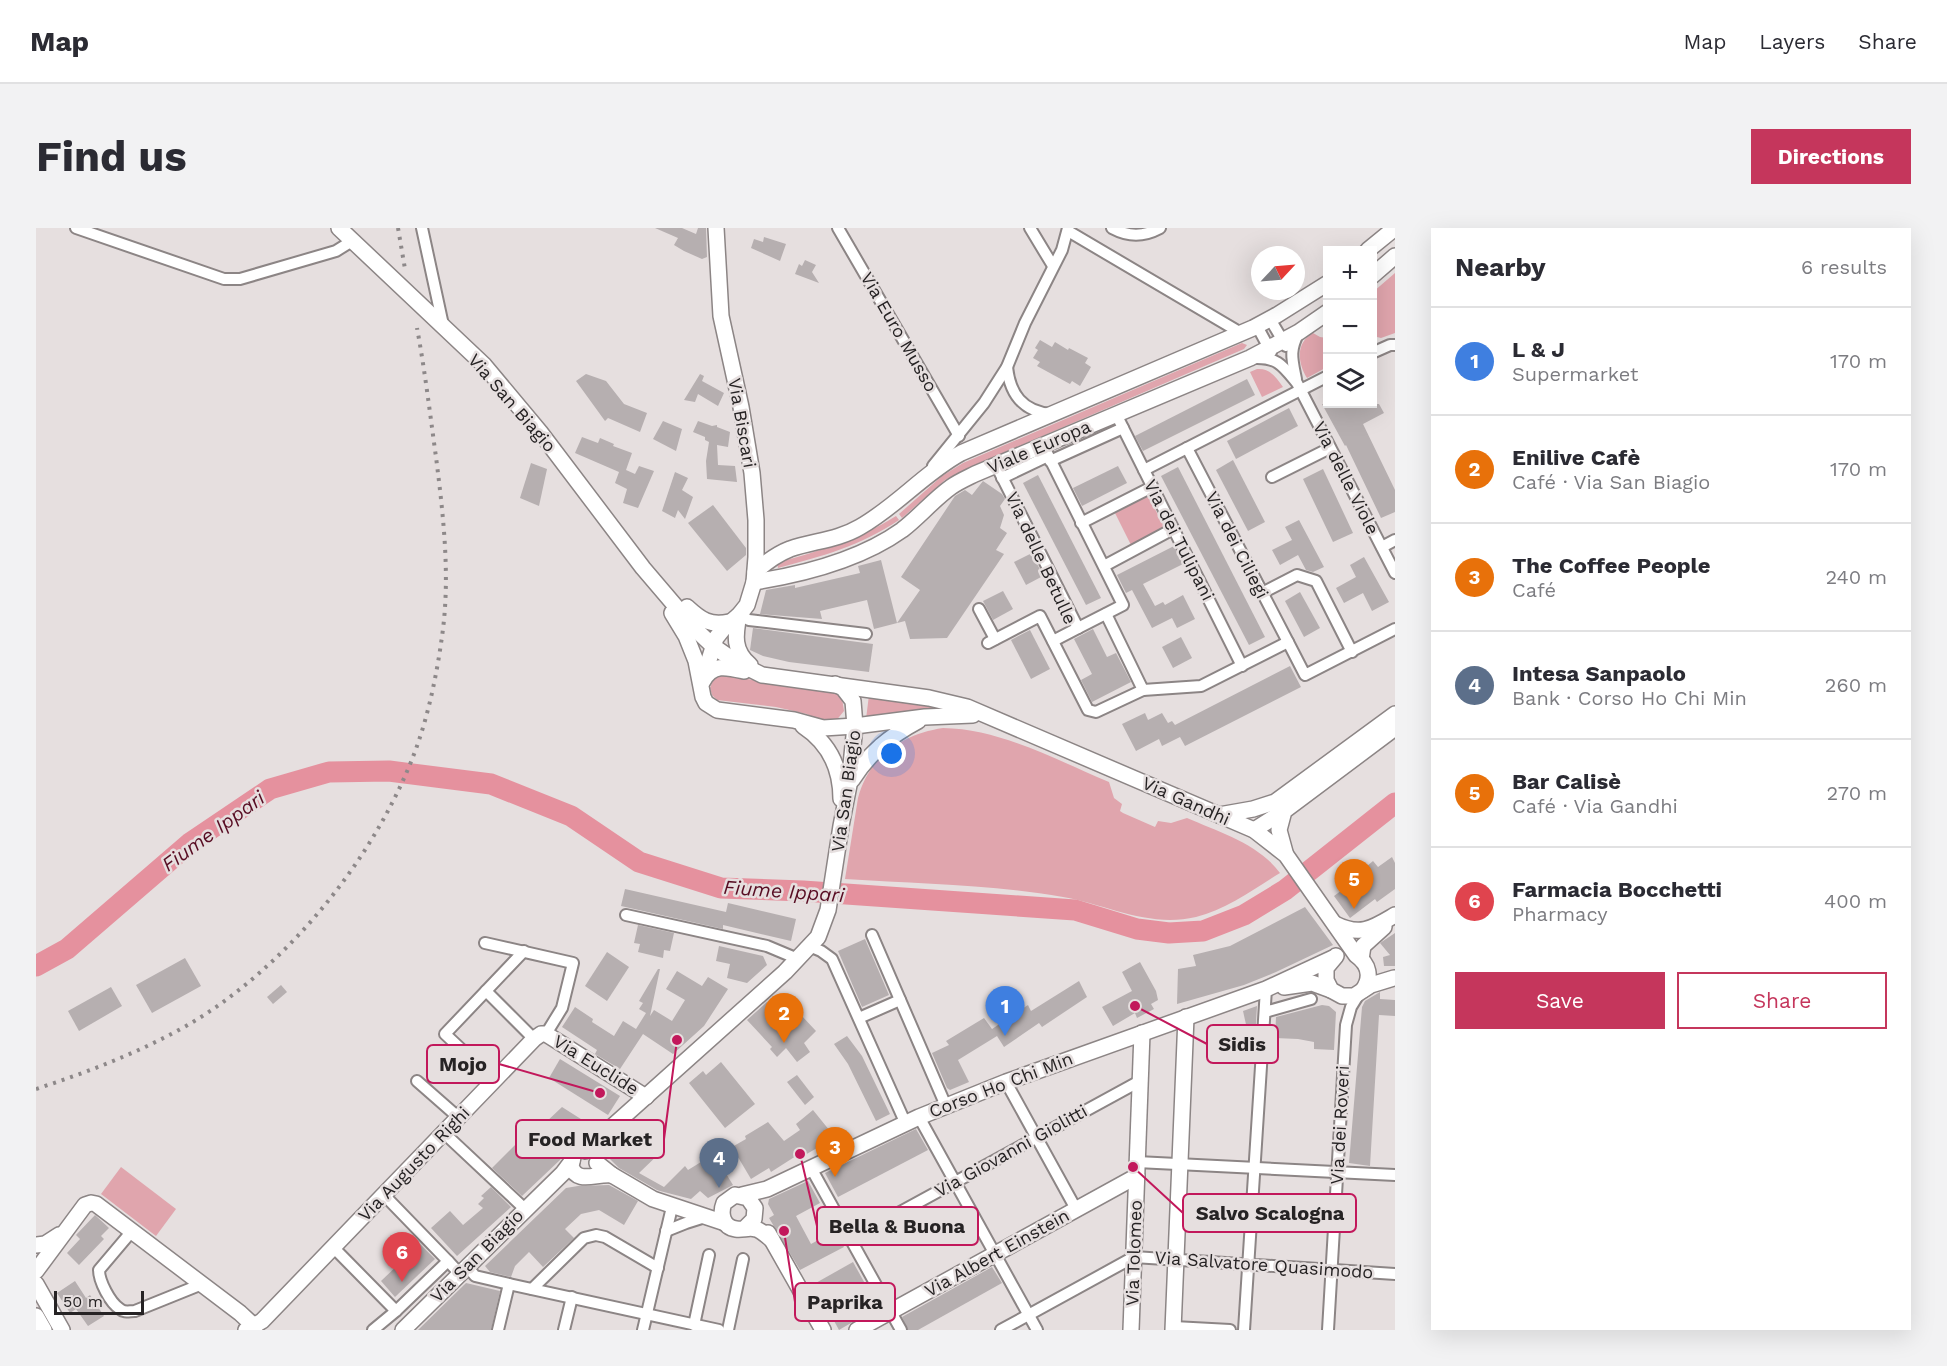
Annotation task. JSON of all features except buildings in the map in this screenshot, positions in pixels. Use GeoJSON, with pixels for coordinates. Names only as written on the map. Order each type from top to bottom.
{"type":"FeatureCollection","features":[{"type":"Feature","properties":{"kind":"main road","name":"Via San Biagio"},"geometry":{"type":"LineString","coordinates":[[339,228],[484,365],[643,568]]}},
{"type":"Feature","properties":{"kind":"main road","name":"Via Biscari"},"geometry":{"type":"LineString","coordinates":[[716,228],[721,316],[747,439],[752,473],[756,537],[755,577],[747,605],[734,618]]}},
{"type":"Feature","properties":{"kind":"main road"},"geometry":{"type":"LineString","coordinates":[[1373,246],[1395,228]]}},
{"type":"Feature","properties":{"kind":"main road"},"geometry":{"type":"LineString","coordinates":[[1377,272],[1395,256]]}},
{"type":"Feature","properties":{"kind":"main road","name":"Viale Europa"},"geometry":{"type":"LineString","coordinates":[[755,577],[765,563],[788,550],[836,538],[857,529],[890,507],[922,478],[961,453],[1241,333],[1264,322],[1323,286]]}},
{"type":"Feature","properties":{"kind":"main road","name":"Viale Europa"},"geometry":{"type":"LineString","coordinates":[[755,577],[778,578],[870,549],[906,526],[952,486],[1047,454],[1116,414],[1250,358],[1272,355],[1287,348],[1299,332],[1323,315]]}},
{"type":"Feature","properties":{"kind":"main road"},"geometry":{"type":"LineString","coordinates":[[756,537],[765,544],[788,550]]}},
{"type":"Feature","properties":{"kind":"main road"},"geometry":{"type":"LineString","coordinates":[[643,568],[701,620],[711,624],[734,618]]}},
{"type":"Feature","properties":{"kind":"main road"},"geometry":{"type":"LineString","coordinates":[[643,568],[694,629],[736,662],[762,675]]}},
{"type":"Feature","properties":{"kind":"main road"},"geometry":{"type":"LineString","coordinates":[[643,568],[686,636],[696,661],[703,697],[706,703],[717,710],[794,720],[823,728],[951,715],[988,716]]}},
{"type":"Feature","properties":{"kind":"main road"},"geometry":{"type":"LineString","coordinates":[[702,684],[716,638],[734,618]]}},
{"type":"Feature","properties":{"kind":"main road"},"geometry":{"type":"LineString","coordinates":[[734,618],[739,653],[762,675]]}},
{"type":"Feature","properties":{"kind":"main road","name":"Via Gandhi"},"geometry":{"type":"LineString","coordinates":[[702,684],[707,674],[719,667],[929,698],[967,707],[1254,830],[1290,860],[1310,888],[1348,951]]}},
{"type":"Feature","properties":{"kind":"main road","name":"Via San Biagio"},"geometry":{"type":"LineString","coordinates":[[809,946],[818,937],[828,910],[849,785],[855,726],[853,702],[843,688],[832,683]]}},
{"type":"Feature","properties":{"kind":"main road"},"geometry":{"type":"LineString","coordinates":[[1216,815],[1279,806],[1395,714]]}},
{"type":"Feature","properties":{"kind":"main road"},"geometry":{"type":"LineString","coordinates":[[849,785],[861,765],[878,747],[925,717]]}},
{"type":"Feature","properties":{"kind":"main road"},"geometry":{"type":"LineString","coordinates":[[794,720],[821,740],[830,750],[841,789],[841,826]]}},
{"type":"Feature","properties":{"kind":"main road"},"geometry":{"type":"LineString","coordinates":[[1254,830],[1259,816],[1279,806],[1395,728]]}},
{"type":"Feature","properties":{"kind":"main road"},"geometry":{"type":"LineString","coordinates":[[1279,806],[1279,837],[1290,860]]}},
{"type":"Feature","properties":{"kind":"main road"},"geometry":{"type":"LineString","coordinates":[[1266,989],[1348,951],[1361,951],[1366,942],[1395,916]]}},
{"type":"Feature","properties":{"kind":"main road"},"geometry":{"type":"LineString","coordinates":[[1331,990],[1325,974],[1329,963],[1348,951],[1373,928],[1395,916]]}},
{"type":"Feature","properties":{"kind":"main road"},"geometry":{"type":"LineString","coordinates":[[1348,951],[1354,931],[1373,928]]}},
{"type":"Feature","properties":{"kind":"main road"},"geometry":{"type":"LineString","coordinates":[[646,1096],[798,959],[809,946]]}},
{"type":"Feature","properties":{"kind":"main road"},"geometry":{"type":"LineString","coordinates":[[1348,951],[1374,972],[1394,978]]}},
{"type":"Feature","properties":{"kind":"main road"},"geometry":{"type":"LineString","coordinates":[[1348,951],[1368,979],[1361,992]]}},
{"type":"Feature","properties":{"kind":"main road"},"geometry":{"type":"LineString","coordinates":[[1266,989],[1303,983],[1321,986],[1347,997],[1371,985],[1394,978]]}},
{"type":"Feature","properties":{"kind":"main road","name":"Corso Ho Chi Min"},"geometry":{"type":"LineString","coordinates":[[742,1195],[767,1189],[912,1119],[1006,1082],[1266,989]]}},
{"type":"Feature","properties":{"kind":"main road"},"geometry":{"type":"LineString","coordinates":[[1174,1329],[1186,1017]]}},
{"type":"Feature","properties":{"kind":"main road","name":"Via Tolomeo"},"geometry":{"type":"LineString","coordinates":[[1131,1330],[1142,1033]]}},
{"type":"Feature","properties":{"kind":"main road","name":"Via Euclide"},"geometry":{"type":"LineString","coordinates":[[540,1037],[646,1096]]}},
{"type":"Feature","properties":{"kind":"main road","name":"Via Augusto Righi"},"geometry":{"type":"LineString","coordinates":[[253,1329],[494,1080],[540,1037]]}},
{"type":"Feature","properties":{"kind":"main road","name":"Via San Biagio"},"geometry":{"type":"LineString","coordinates":[[403,1330],[552,1183],[576,1154],[590,1165],[601,1138],[646,1096]]}},
{"type":"Feature","properties":{"kind":"main road"},"geometry":{"type":"LineString","coordinates":[[552,1183],[590,1165],[672,1207],[725,1222],[737,1229],[752,1228],[761,1231],[772,1240]]}},
{"type":"Feature","properties":{"kind":"main road","name":"Via Albert Einstein"},"geometry":{"type":"LineString","coordinates":[[857,1330],[1076,1209],[1137,1169]]}},
{"type":"Feature","properties":{"kind":"main road"},"geometry":{"type":"LineString","coordinates":[[704,1215],[729,1198],[742,1195],[748,1198],[823,1330]]}},
{"type":"Feature","properties":{"kind":"main road"},"geometry":{"type":"LineString","coordinates":[[724,1203],[722,1216],[725,1222]]}},
{"type":"Feature","properties":{"kind":"main road"},"geometry":{"type":"LineString","coordinates":[[36,1271],[85,1205],[96,1204],[240,1313],[253,1329]]}},
{"type":"Feature","properties":{"kind":"main road"},"geometry":{"type":"LineString","coordinates":[[744,1228],[754,1219],[755,1208]]}},
{"type":"Feature","properties":{"kind":"main road"},"geometry":{"type":"LineString","coordinates":[[36,1245],[45,1244],[63,1232]]}},
{"type":"Feature","properties":{"kind":"main road"},"geometry":{"type":"LineString","coordinates":[[36,1276],[39,1289],[62,1330]]}},
{"type":"Feature","properties":{"kind":"street"},"geometry":{"type":"LineString","coordinates":[[76,228],[224,279],[240,279],[336,251],[352,241]]}},
{"type":"Feature","properties":{"kind":"street"},"geometry":{"type":"LineString","coordinates":[[422,228],[444,328]]}},
{"type":"Feature","properties":{"kind":"street","name":"Via Euro Musso"},"geometry":{"type":"LineString","coordinates":[[838,228],[959,436]]}},
{"type":"Feature","properties":{"kind":"street"},"geometry":{"type":"LineString","coordinates":[[1030,228],[1053,266]]}},
{"type":"Feature","properties":{"kind":"street"},"geometry":{"type":"LineString","coordinates":[[1112,228],[1129,235],[1140,235],[1160,228]]}},
{"type":"Feature","properties":{"kind":"street"},"geometry":{"type":"LineString","coordinates":[[922,478],[959,436],[1007,367],[1062,250],[1068,229],[1241,333]]}},
{"type":"Feature","properties":{"kind":"street"},"geometry":{"type":"LineString","coordinates":[[1264,322],[1287,348],[1299,387]]}},
{"type":"Feature","properties":{"kind":"street"},"geometry":{"type":"LineString","coordinates":[[1264,322],[1272,355],[1299,387]]}},
{"type":"Feature","properties":{"kind":"street"},"geometry":{"type":"LineString","coordinates":[[1377,351],[1395,345]]}},
{"type":"Feature","properties":{"kind":"street"},"geometry":{"type":"LineString","coordinates":[[1007,367],[1008,382],[1015,395],[1026,406],[1039,412],[1054,414]]}},
{"type":"Feature","properties":{"kind":"street"},"geometry":{"type":"LineString","coordinates":[[1144,470],[1299,387],[1323,378]]}},
{"type":"Feature","properties":{"kind":"street","name":"Via delle Viole"},"geometry":{"type":"LineString","coordinates":[[1299,387],[1395,573]]}},
{"type":"Feature","properties":{"kind":"street","name":"Via dei Tulipani"},"geometry":{"type":"LineString","coordinates":[[1116,414],[1242,666]]}},
{"type":"Feature","properties":{"kind":"street"},"geometry":{"type":"LineString","coordinates":[[1078,628],[1123,605],[1047,454],[1123,428]]}},
{"type":"Feature","properties":{"kind":"street","name":"Via dei Ciliegi"},"geometry":{"type":"LineString","coordinates":[[1187,448],[1288,642]]}},
{"type":"Feature","properties":{"kind":"street"},"geometry":{"type":"LineString","coordinates":[[1272,477],[1330,448]]}},
{"type":"Feature","properties":{"kind":"street","name":"Via delle Betulle"},"geometry":{"type":"LineString","coordinates":[[999,471],[1078,628],[1053,641]]}},
{"type":"Feature","properties":{"kind":"street"},"geometry":{"type":"LineString","coordinates":[[1082,523],[1152,487]]}},
{"type":"Feature","properties":{"kind":"street"},"geometry":{"type":"LineString","coordinates":[[1104,566],[1173,529]]}},
{"type":"Feature","properties":{"kind":"street"},"geometry":{"type":"LineString","coordinates":[[1382,547],[1395,540]]}},
{"type":"Feature","properties":{"kind":"street"},"geometry":{"type":"LineString","coordinates":[[1262,593],[1297,574],[1316,581],[1352,652]]}},
{"type":"Feature","properties":{"kind":"street","name":"Via delle Betulle"},"geometry":{"type":"LineString","coordinates":[[979,609],[991,641],[1040,616],[1088,710],[1096,712],[1143,690],[1201,686],[1288,642]]}},
{"type":"Feature","properties":{"kind":"street"},"geometry":{"type":"LineString","coordinates":[[1106,614],[1143,690]]}},
{"type":"Feature","properties":{"kind":"street"},"geometry":{"type":"LineString","coordinates":[[734,618],[866,634]]}},
{"type":"Feature","properties":{"kind":"street"},"geometry":{"type":"LineString","coordinates":[[1288,642],[1305,675],[1395,629]]}},
{"type":"Feature","properties":{"kind":"street"},"geometry":{"type":"LineString","coordinates":[[626,915],[767,946],[798,959]]}},
{"type":"Feature","properties":{"kind":"street"},"geometry":{"type":"LineString","coordinates":[[872,935],[946,1106]]}},
{"type":"Feature","properties":{"kind":"street"},"geometry":{"type":"LineString","coordinates":[[485,943],[524,951]]}},
{"type":"Feature","properties":{"kind":"street"},"geometry":{"type":"LineString","coordinates":[[809,946],[832,959],[859,1018],[912,1119],[955,1182],[1037,1330]]}},
{"type":"Feature","properties":{"kind":"street"},"geometry":{"type":"LineString","coordinates":[[494,1080],[445,1034],[524,951]]}},
{"type":"Feature","properties":{"kind":"street","name":"Via Augusto Righi"},"geometry":{"type":"LineString","coordinates":[[524,951],[573,963],[562,1008],[540,1037]]}},
{"type":"Feature","properties":{"kind":"street"},"geometry":{"type":"LineString","coordinates":[[1244,1330],[1250,1265],[1266,989]]}},
{"type":"Feature","properties":{"kind":"street","name":"Via Euclide"},"geometry":{"type":"LineString","coordinates":[[486,991],[540,1037]]}},
{"type":"Feature","properties":{"kind":"street","name":"Via dei Roveri"},"geometry":{"type":"LineString","coordinates":[[1328,1330],[1346,1025],[1352,1007],[1361,992]]}},
{"type":"Feature","properties":{"kind":"street"},"geometry":{"type":"LineString","coordinates":[[1265,1012],[1311,999]]}},
{"type":"Feature","properties":{"kind":"street"},"geometry":{"type":"LineString","coordinates":[[859,1018],[900,1000]]}},
{"type":"Feature","properties":{"kind":"street"},"geometry":{"type":"LineString","coordinates":[[417,1081],[458,1117]]}},
{"type":"Feature","properties":{"kind":"street","name":"Via Giovanni Giolitti"},"geometry":{"type":"LineString","coordinates":[[850,1239],[1140,1081]]}},
{"type":"Feature","properties":{"kind":"street"},"geometry":{"type":"LineString","coordinates":[[1006,1082],[1076,1209]]}},
{"type":"Feature","properties":{"kind":"street"},"geometry":{"type":"LineString","coordinates":[[444,1133],[525,1209]]}},
{"type":"Feature","properties":{"kind":"street"},"geometry":{"type":"LineString","coordinates":[[1137,1169],[1180,1165],[1395,1175]]}},
{"type":"Feature","properties":{"kind":"street"},"geometry":{"type":"LineString","coordinates":[[811,1168],[901,1330]]}},
{"type":"Feature","properties":{"kind":"street"},"geometry":{"type":"LineString","coordinates":[[384,1195],[448,1261],[476,1276],[718,1330]]}},
{"type":"Feature","properties":{"kind":"street"},"geometry":{"type":"LineString","coordinates":[[644,1330],[672,1207]]}},
{"type":"Feature","properties":{"kind":"street"},"geometry":{"type":"LineString","coordinates":[[666,1231],[704,1215]]}},
{"type":"Feature","properties":{"kind":"street"},"geometry":{"type":"LineString","coordinates":[[132,1231],[99,1270],[100,1282],[118,1309],[125,1312],[135,1311],[202,1284]]}},
{"type":"Feature","properties":{"kind":"street"},"geometry":{"type":"LineString","coordinates":[[532,1289],[584,1238],[596,1235],[605,1236],[658,1268]]}},
{"type":"Feature","properties":{"kind":"street"},"geometry":{"type":"LineString","coordinates":[[333,1247],[396,1311]]}},
{"type":"Feature","properties":{"kind":"street"},"geometry":{"type":"LineString","coordinates":[[694,1325],[709,1255]]}},
{"type":"Feature","properties":{"kind":"street"},"geometry":{"type":"LineString","coordinates":[[1001,1330],[1134,1257]]}},
{"type":"Feature","properties":{"kind":"street","name":"Via Salvatore Quasimodo"},"geometry":{"type":"LineString","coordinates":[[1134,1257],[1395,1274]]}},
{"type":"Feature","properties":{"kind":"street"},"geometry":{"type":"LineString","coordinates":[[728,1330],[743,1259]]}},
{"type":"Feature","properties":{"kind":"street"},"geometry":{"type":"LineString","coordinates":[[373,1330],[448,1261]]}},
{"type":"Feature","properties":{"kind":"street"},"geometry":{"type":"LineString","coordinates":[[498,1330],[509,1284]]}},
{"type":"Feature","properties":{"kind":"street"},"geometry":{"type":"LineString","coordinates":[[564,1330],[572,1297]]}},
{"type":"Feature","properties":{"kind":"street"},"geometry":{"type":"LineString","coordinates":[[1174,1329],[1230,1330]]}},
{"type":"Feature","properties":{"kind":"shaded area"},"geometry":{"type":"Polygon","coordinates":[[[1395,273],[1395,333],[1381,338],[1377,337],[1377,289],[1395,273]]]}},
{"type":"Feature","properties":{"kind":"shaded area"},"geometry":{"type":"Polygon","coordinates":[[[1313,333],[1323,337],[1323,369],[1307,378],[1300,354],[1307,337],[1313,333]]]}},
{"type":"Feature","properties":{"kind":"shaded area"},"geometry":{"type":"Polygon","coordinates":[[[1242,343],[1247,345],[1244,349],[966,469],[945,480],[902,518],[899,514],[942,476],[963,463],[1242,343]]]}},
{"type":"Feature","properties":{"kind":"shaded area"},"geometry":{"type":"Polygon","coordinates":[[[1257,369],[1269,372],[1283,387],[1262,397],[1250,372],[1257,369]]]}},
{"type":"Feature","properties":{"kind":"shaded area"},"geometry":{"type":"Polygon","coordinates":[[[1148,496],[1165,528],[1131,545],[1115,513],[1148,496]]]}},
{"type":"Feature","properties":{"kind":"shaded area"},"geometry":{"type":"Polygon","coordinates":[[[896,516],[899,520],[870,537],[826,554],[778,568],[777,563],[852,538],[896,516]]]}},
{"type":"Feature","properties":{"kind":"shaded area"},"geometry":{"type":"Polygon","coordinates":[[[720,675],[835,692],[842,698],[844,711],[835,722],[820,721],[807,714],[776,707],[717,700],[710,688],[713,680],[720,675]]]}},
{"type":"Feature","properties":{"kind":"shaded area"},"geometry":{"type":"Polygon","coordinates":[[[869,695],[933,705],[936,708],[866,719],[869,695]]]}},
{"type":"Feature","properties":{"kind":"shaded area"},"geometry":{"type":"Polygon","coordinates":[[[943,728],[986,734],[1028,747],[1109,782],[1114,798],[1122,804],[1120,811],[1123,813],[1155,827],[1158,821],[1171,823],[1187,818],[1250,847],[1261,854],[1280,873],[1218,909],[1207,914],[1179,920],[1145,918],[1063,897],[1036,893],[982,887],[845,879],[858,798],[870,770],[879,759],[901,742],[928,731],[943,728]]]}},
{"type":"Feature","properties":{"kind":"shaded area"},"geometry":{"type":"Polygon","coordinates":[[[121,1167],[176,1209],[156,1236],[101,1194],[121,1167]]]}},
{"type":"Feature","properties":{"kind":"waterway","name":"Fiume Ippari"},"geometry":{"type":"LineString","coordinates":[[36,966],[67,949],[190,843],[270,789],[329,772],[389,771],[491,784],[571,816],[639,862],[721,888],[803,891],[1075,910],[1137,929],[1169,933],[1203,931],[1244,915],[1285,890],[1395,803]]}},
{"type":"Feature","properties":{"kind":"railway"},"geometry":{"type":"LineString","coordinates":[[398,228],[405,269]]}},
{"type":"Feature","properties":{"kind":"railway"},"geometry":{"type":"LineString","coordinates":[[36,1089],[75,1076],[168,1036],[223,1002],[259,973],[293,941],[325,905],[379,828],[400,787],[417,746],[433,688],[443,629],[446,586],[441,499],[417,328]]}},
{"type":"Feature","properties":{"kind":"place","name":"Bar Calisè"},"geometry":{"type":"Point","coordinates":[1354,909]}},
{"type":"Feature","properties":{"kind":"place","name":"Sidis"},"geometry":{"type":"Point","coordinates":[1135,1006]}},
{"type":"Feature","properties":{"kind":"place","name":"L & J"},"geometry":{"type":"Point","coordinates":[1005,1036]}},
{"type":"Feature","properties":{"kind":"place","name":"Food Market"},"geometry":{"type":"Point","coordinates":[677,1040]}},
{"type":"Feature","properties":{"kind":"place","name":"Enilive Cafè"},"geometry":{"type":"Point","coordinates":[784,1043]}},
{"type":"Feature","properties":{"kind":"place","name":"Mojo"},"geometry":{"type":"Point","coordinates":[600,1093]}},
{"type":"Feature","properties":{"kind":"place","name":"Bella & Buona"},"geometry":{"type":"Point","coordinates":[800,1154]}},
{"type":"Feature","properties":{"kind":"place","name":"Salvo Scalogna"},"geometry":{"type":"Point","coordinates":[1133,1167]}},
{"type":"Feature","properties":{"kind":"place","name":"The Coffee People"},"geometry":{"type":"Point","coordinates":[835,1177]}},
{"type":"Feature","properties":{"kind":"place","name":"Intesa Sanpaolo"},"geometry":{"type":"Point","coordinates":[719,1188]}},
{"type":"Feature","properties":{"kind":"place","name":"Paprika"},"geometry":{"type":"Point","coordinates":[784,1231]}},
{"type":"Feature","properties":{"kind":"place","name":"Farmacia Bocchetti"},"geometry":{"type":"Point","coordinates":[402,1282]}}]}
